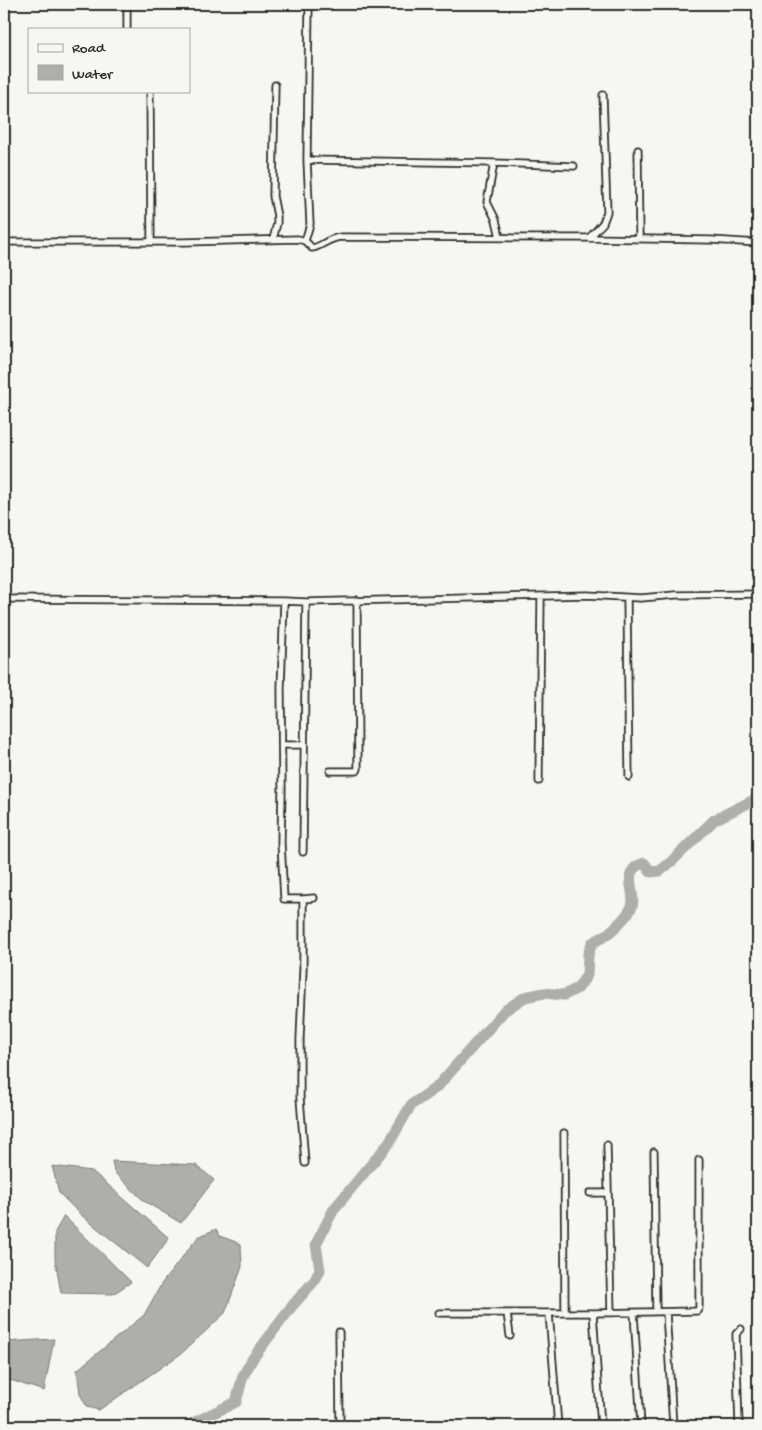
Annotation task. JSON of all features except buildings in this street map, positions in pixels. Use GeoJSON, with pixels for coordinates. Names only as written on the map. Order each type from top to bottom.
{"type":"FeatureCollection","features":[{"type":"Feature","properties":{"kind":"street"},"geometry":{"type":"LineString","coordinates":[[127,4],[127,28]]}},
{"type":"Feature","properties":{"kind":"street"},"geometry":{"type":"LineString","coordinates":[[305,241],[310,224],[306,160],[309,4]]}},
{"type":"Feature","properties":{"kind":"street"},"geometry":{"type":"LineString","coordinates":[[273,240],[277,223],[273,196],[276,85]]}},
{"type":"Feature","properties":{"kind":"street"},"geometry":{"type":"LineString","coordinates":[[150,92],[151,242]]}},
{"type":"Feature","properties":{"kind":"street"},"geometry":{"type":"LineString","coordinates":[[589,238],[603,223],[607,212],[603,95]]}},
{"type":"Feature","properties":{"kind":"street"},"geometry":{"type":"LineString","coordinates":[[638,150],[639,239]]}},
{"type":"Feature","properties":{"kind":"street"},"geometry":{"type":"LineString","coordinates":[[306,160],[574,166]]}},
{"type":"Feature","properties":{"kind":"street"},"geometry":{"type":"LineString","coordinates":[[494,163],[487,202],[496,220],[500,237]]}},
{"type":"Feature","properties":{"kind":"street"},"geometry":{"type":"LineString","coordinates":[[4,242],[301,239],[312,248],[316,248],[334,238],[341,237],[500,237],[711,240],[758,243]]}},
{"type":"Feature","properties":{"kind":"street"},"geometry":{"type":"LineString","coordinates":[[4,599],[306,602],[596,595],[627,598],[675,595],[758,594]]}},
{"type":"Feature","properties":{"kind":"street"},"geometry":{"type":"LineString","coordinates":[[539,781],[541,597]]}},
{"type":"Feature","properties":{"kind":"street"},"geometry":{"type":"LineString","coordinates":[[627,598],[629,776]]}},
{"type":"Feature","properties":{"kind":"street"},"geometry":{"type":"LineString","coordinates":[[330,771],[357,771],[358,769],[357,600]]}},
{"type":"Feature","properties":{"kind":"street"},"geometry":{"type":"LineString","coordinates":[[284,601],[281,688],[281,843],[284,899],[314,898]]}},
{"type":"Feature","properties":{"kind":"street"},"geometry":{"type":"LineString","coordinates":[[303,852],[306,602]]}},
{"type":"Feature","properties":{"kind":"street"},"geometry":{"type":"LineString","coordinates":[[282,745],[304,745]]}},
{"type":"Feature","properties":{"kind":"street"},"geometry":{"type":"LineString","coordinates":[[303,899],[300,1098],[305,1162]]}},
{"type":"Feature","properties":{"kind":"street"},"geometry":{"type":"LineString","coordinates":[[564,1133],[566,1313]]}},
{"type":"Feature","properties":{"kind":"street"},"geometry":{"type":"LineString","coordinates":[[608,1145],[611,1313]]}},
{"type":"Feature","properties":{"kind":"street"},"geometry":{"type":"LineString","coordinates":[[654,1152],[656,1312]]}},
{"type":"Feature","properties":{"kind":"street"},"geometry":{"type":"LineString","coordinates":[[439,1313],[696,1312],[698,1310],[699,1160]]}},
{"type":"Feature","properties":{"kind":"street"},"geometry":{"type":"LineString","coordinates":[[590,1193],[608,1193]]}},
{"type":"Feature","properties":{"kind":"street"},"geometry":{"type":"LineString","coordinates":[[666,1312],[673,1426]]}},
{"type":"Feature","properties":{"kind":"street"},"geometry":{"type":"LineString","coordinates":[[507,1313],[510,1336]]}},
{"type":"Feature","properties":{"kind":"street"},"geometry":{"type":"LineString","coordinates":[[549,1313],[558,1426]]}},
{"type":"Feature","properties":{"kind":"street"},"geometry":{"type":"LineString","coordinates":[[593,1313],[601,1426]]}},
{"type":"Feature","properties":{"kind":"street"},"geometry":{"type":"LineString","coordinates":[[634,1313],[641,1426]]}},
{"type":"Feature","properties":{"kind":"street"},"geometry":{"type":"LineString","coordinates":[[739,1426],[736,1334],[741,1329]]}},
{"type":"Feature","properties":{"kind":"street"},"geometry":{"type":"LineString","coordinates":[[339,1332],[340,1426]]}},
{"type":"Feature","properties":{"kind":"water"},"geometry":{"type":"Polygon","coordinates":[[[112,1161],[196,1165],[214,1180],[181,1223],[144,1201],[114,1172],[112,1161]]]}},
{"type":"Feature","properties":{"kind":"water"},"geometry":{"type":"Polygon","coordinates":[[[52,1166],[92,1171],[169,1238],[147,1268],[81,1215],[59,1193],[52,1166]]]}},
{"type":"Feature","properties":{"kind":"water"},"geometry":{"type":"Polygon","coordinates":[[[64,1216],[131,1282],[113,1294],[61,1293],[55,1259],[55,1232],[64,1216]]]}},
{"type":"Feature","properties":{"kind":"water"},"geometry":{"type":"Polygon","coordinates":[[[216,1229],[220,1236],[241,1244],[242,1267],[225,1313],[182,1353],[99,1410],[87,1407],[80,1394],[77,1370],[144,1315],[162,1283],[198,1237],[216,1229]]]}},
{"type":"Feature","properties":{"kind":"water"},"geometry":{"type":"Polygon","coordinates":[[[54,1339],[44,1391],[4,1378],[4,1342],[54,1339]]]}},
{"type":"Feature","properties":{"kind":"waterway"},"geometry":{"type":"LineString","coordinates":[[187,1426],[236,1402],[243,1376],[253,1358],[293,1305],[315,1280],[320,1270],[316,1244],[334,1209],[389,1143],[411,1105],[437,1087],[504,1011],[525,997],[544,993],[564,995],[578,988],[587,975],[588,955],[592,943],[613,930],[632,906],[630,882],[632,871],[637,866],[644,863],[651,872],[660,871],[714,820],[758,798]]}}]}
